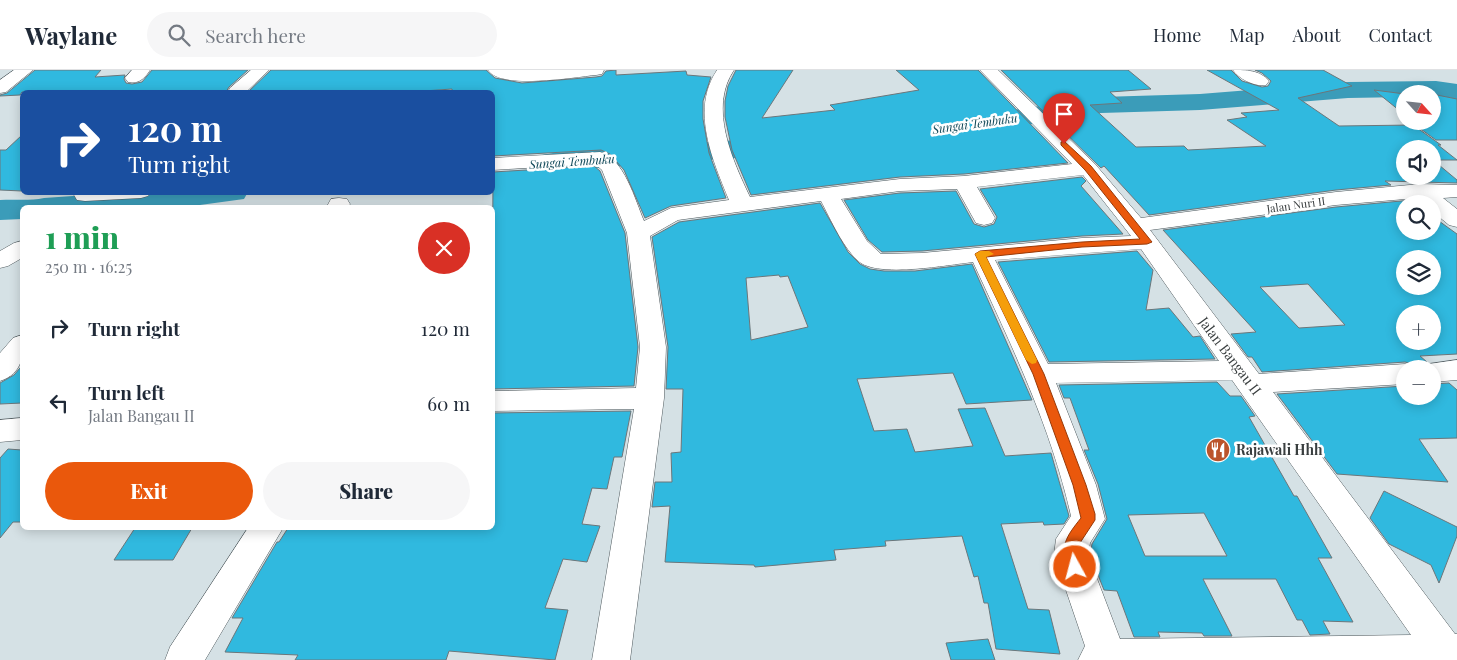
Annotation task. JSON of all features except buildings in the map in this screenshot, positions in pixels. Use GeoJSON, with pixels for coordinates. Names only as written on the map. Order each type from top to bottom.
{"type":"FeatureCollection","features":[{"type":"Feature","properties":{"kind":"street"},"geometry":{"type":"LineString","coordinates":[[0,88],[25,70]]}},
{"type":"Feature","properties":{"kind":"street"},"geometry":{"type":"LineString","coordinates":[[238,90],[261,70]]}},
{"type":"Feature","properties":{"kind":"street"},"geometry":{"type":"LineString","coordinates":[[496,70],[506,75],[518,76],[596,70]]}},
{"type":"Feature","properties":{"kind":"street"},"geometry":{"type":"LineString","coordinates":[[726,70],[720,78],[713,115],[718,149],[742,204]]}},
{"type":"Feature","properties":{"kind":"street","name":"Jalan Bangau II"},"geometry":{"type":"LineString","coordinates":[[988,70],[1088,168],[1141,234],[1451,655]]}},
{"type":"Feature","properties":{"kind":"street"},"geometry":{"type":"LineString","coordinates":[[1241,70],[1260,81]]}},
{"type":"Feature","properties":{"kind":"street"},"geometry":{"type":"LineString","coordinates":[[495,164],[550,159],[604,161],[611,168],[638,233],[653,347],[650,398],[611,660]]}},
{"type":"Feature","properties":{"kind":"street"},"geometry":{"type":"LineString","coordinates":[[638,233],[671,215],[742,204],[900,185],[964,182],[1088,168]]}},
{"type":"Feature","properties":{"kind":"street"},"geometry":{"type":"LineString","coordinates":[[964,182],[984,218]]}},
{"type":"Feature","properties":{"kind":"street"},"geometry":{"type":"LineString","coordinates":[[1420,190],[1457,220]]}},
{"type":"Feature","properties":{"kind":"street","name":"Jalan Nuri II"},"geometry":{"type":"LineString","coordinates":[[827,194],[863,251],[873,260],[889,262],[1082,245],[1420,190],[1457,191]]}},
{"type":"Feature","properties":{"kind":"street"},"geometry":{"type":"LineString","coordinates":[[81,198],[111,195]]}},
{"type":"Feature","properties":{"kind":"street"},"geometry":{"type":"LineString","coordinates":[[0,261],[20,249]]}},
{"type":"Feature","properties":{"kind":"street"},"geometry":{"type":"LineString","coordinates":[[980,254],[1038,374],[1080,485],[1088,514],[1085,526],[1073,539],[1071,556],[1103,658],[1451,655]]}},
{"type":"Feature","properties":{"kind":"street"},"geometry":{"type":"LineString","coordinates":[[0,370],[20,346]]}},
{"type":"Feature","properties":{"kind":"street"},"geometry":{"type":"LineString","coordinates":[[1441,371],[1457,370]]}},
{"type":"Feature","properties":{"kind":"street"},"geometry":{"type":"LineString","coordinates":[[1038,374],[1245,377],[1396,374]]}},
{"type":"Feature","properties":{"kind":"street"},"geometry":{"type":"LineString","coordinates":[[495,401],[650,398]]}},
{"type":"Feature","properties":{"kind":"street"},"geometry":{"type":"LineString","coordinates":[[0,431],[20,429]]}},
{"type":"Feature","properties":{"kind":"street"},"geometry":{"type":"LineString","coordinates":[[184,660],[265,530]]}},
{"type":"Feature","properties":{"kind":"waterway","name":"Sungai Tembuku"},"geometry":{"type":"LineString","coordinates":[[966,126],[1101,105],[1200,102],[1348,90],[1436,89],[1457,92]]}},
{"type":"Feature","properties":{"kind":"waterway","name":"Sungai Tembuku"},"geometry":{"type":"LineString","coordinates":[[553,162],[791,145]]}},
{"type":"Feature","properties":{"kind":"waterway","name":"Sungai Tembuku"},"geometry":{"type":"LineString","coordinates":[[93,205],[203,195]]}},
{"type":"Feature","properties":{"kind":"waterway","name":"Sungai Tembuku"},"geometry":{"type":"LineString","coordinates":[[0,210],[20,209]]}},
{"type":"Feature","properties":{"kind":"slow traffic"},"geometry":{"type":"LineString","coordinates":[[989,254],[980,254],[1032,360]]}},
{"type":"Feature","properties":{"kind":"place","name":"Rajawali Hhh"},"geometry":{"type":"Point","coordinates":[1218,450]}},
{"type":"Feature","properties":{"kind":"route"},"geometry":{"type":"LineString","coordinates":[[1064,144],[1088,168],[1147,242],[1082,245],[980,254],[1038,374],[1080,485],[1088,520],[1073,539],[1071,546],[1071,556],[1075,567]]}}]}
